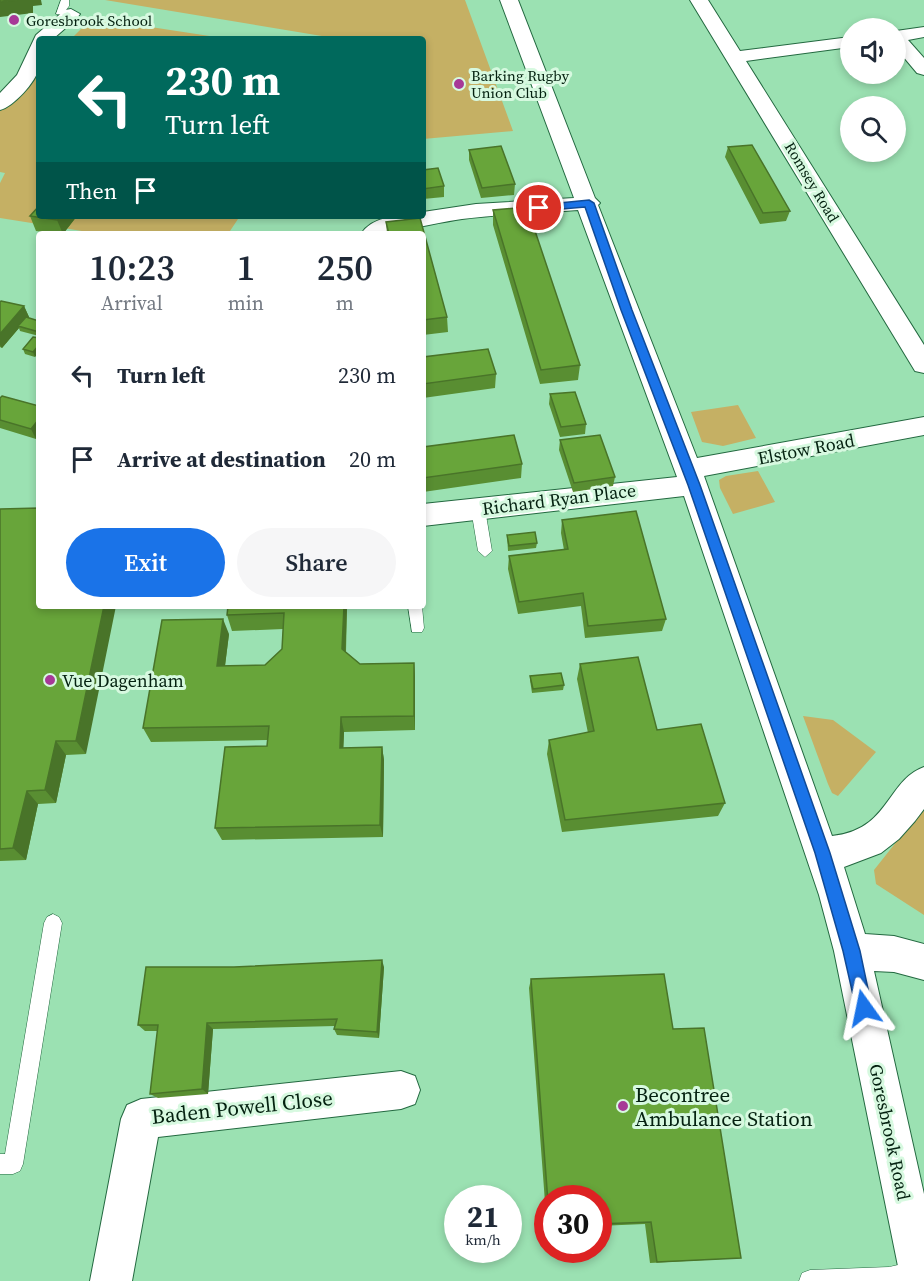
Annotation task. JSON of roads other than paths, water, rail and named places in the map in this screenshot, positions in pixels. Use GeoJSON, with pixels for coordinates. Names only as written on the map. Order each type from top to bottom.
{"type":"FeatureCollection","features":[{"type":"Feature","properties":{"kind":"street","name":"Goresbrook Road"},"geometry":{"type":"LineString","coordinates":[[509,0],[589,203],[691,477],[822,853],[852,951],[921,1276]]}},
{"type":"Feature","properties":{"kind":"street","name":"Romsey Road"},"geometry":{"type":"LineString","coordinates":[[699,0],[924,365]]}},
{"type":"Feature","properties":{"kind":"street"},"geometry":{"type":"LineString","coordinates":[[44,36],[68,7]]}},
{"type":"Feature","properties":{"kind":"street"},"geometry":{"type":"LineString","coordinates":[[906,35],[924,32]]}},
{"type":"Feature","properties":{"kind":"street"},"geometry":{"type":"LineString","coordinates":[[736,57],[840,43]]}},
{"type":"Feature","properties":{"kind":"street"},"geometry":{"type":"LineString","coordinates":[[906,48],[924,69]]}},
{"type":"Feature","properties":{"kind":"street"},"geometry":{"type":"LineString","coordinates":[[0,104],[26,77],[36,53]]}},
{"type":"Feature","properties":{"kind":"street"},"geometry":{"type":"LineString","coordinates":[[426,218],[476,211],[589,203]]}},
{"type":"Feature","properties":{"kind":"street"},"geometry":{"type":"LineString","coordinates":[[375,231],[379,227],[422,219]]}},
{"type":"Feature","properties":{"kind":"street","name":"Elstow Road"},"geometry":{"type":"LineString","coordinates":[[691,477],[924,426]]}},
{"type":"Feature","properties":{"kind":"street","name":"Richard Ryan Place"},"geometry":{"type":"LineString","coordinates":[[426,515],[691,477]]}},
{"type":"Feature","properties":{"kind":"street"},"geometry":{"type":"LineString","coordinates":[[822,853],[857,848],[875,840],[891,825],[924,782]]}},
{"type":"Feature","properties":{"kind":"street"},"geometry":{"type":"LineString","coordinates":[[852,951],[894,954],[924,962]]}},
{"type":"Feature","properties":{"kind":"street","name":"Baden Powell Close"},"geometry":{"type":"LineString","coordinates":[[111,1281],[141,1119],[400,1090]]}},
{"type":"Feature","properties":{"kind":"lane"},"geometry":{"type":"LineString","coordinates":[[478,509],[485,551]]}},
{"type":"Feature","properties":{"kind":"lane"},"geometry":{"type":"LineString","coordinates":[[415,609],[417,628]]}},
{"type":"Feature","properties":{"kind":"lane"},"geometry":{"type":"LineString","coordinates":[[0,1164],[13,1164],[53,923]]}},
{"type":"Feature","properties":{"kind":"lane"},"geometry":{"type":"LineString","coordinates":[[810,1281],[921,1276]]}},
{"type":"Feature","properties":{"kind":"place","name":"Goresbrook School"},"geometry":{"type":"Point","coordinates":[14,20]}},
{"type":"Feature","properties":{"kind":"place","name":"Barking Rugby Union Club"},"geometry":{"type":"Point","coordinates":[459,84]}},
{"type":"Feature","properties":{"kind":"place","name":"Vue Dagenham"},"geometry":{"type":"Point","coordinates":[50,680]}},
{"type":"Feature","properties":{"kind":"place","name":"Becontree Ambulance Station"},"geometry":{"type":"Point","coordinates":[623,1106]}}]}
